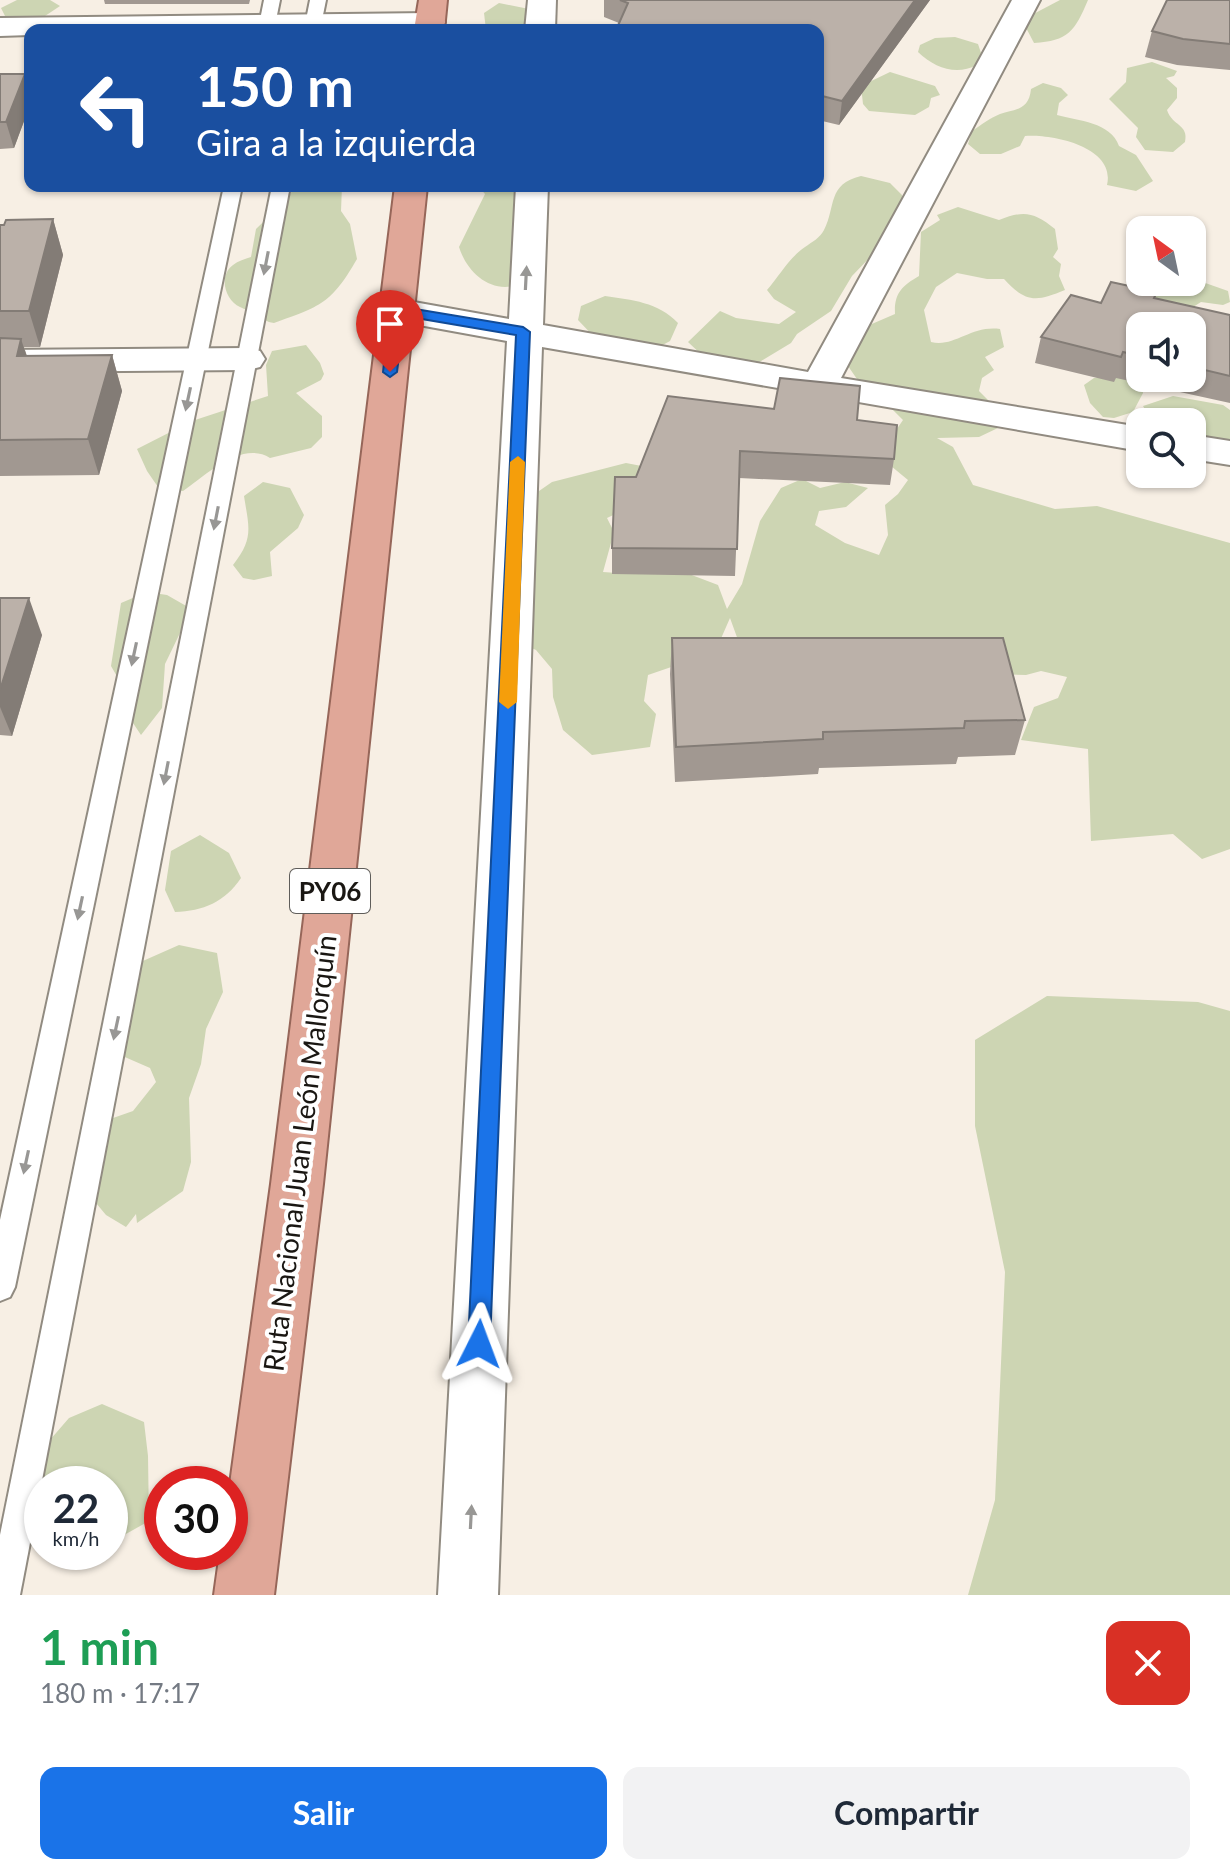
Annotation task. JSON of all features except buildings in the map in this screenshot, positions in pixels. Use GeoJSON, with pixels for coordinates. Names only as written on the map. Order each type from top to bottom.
{"type":"FeatureCollection","features":[{"type":"Feature","properties":{"kind":"highway","name":"Ruta Nacional Juan León Mallorquín"},"geometry":{"type":"LineString","coordinates":[[244,1595],[297,1184],[410,192]]}},
{"type":"Feature","properties":{"kind":"street"},"geometry":{"type":"LineString","coordinates":[[540,24],[542,0]]}},
{"type":"Feature","properties":{"kind":"street"},"geometry":{"type":"LineString","coordinates":[[819,386],[1026,0]]}},
{"type":"Feature","properties":{"kind":"street"},"geometry":{"type":"LineString","coordinates":[[100,24],[431,17]]}},
{"type":"Feature","properties":{"kind":"street"},"geometry":{"type":"LineString","coordinates":[[0,27],[24,26]]}},
{"type":"Feature","properties":{"kind":"street"},"geometry":{"type":"LineString","coordinates":[[468,1595],[532,192]]}},
{"type":"Feature","properties":{"kind":"street"},"geometry":{"type":"LineString","coordinates":[[397,310],[819,386],[1126,437]]}},
{"type":"Feature","properties":{"kind":"street"},"geometry":{"type":"LineString","coordinates":[[0,361],[247,359]]}},
{"type":"Feature","properties":{"kind":"street"},"geometry":{"type":"LineString","coordinates":[[1206,449],[1230,453]]}},
{"type":"Feature","properties":{"kind":"lane"},"geometry":{"type":"LineString","coordinates":[[0,1287],[232,192]]}},
{"type":"Feature","properties":{"kind":"lane"},"geometry":{"type":"LineString","coordinates":[[4,1595],[280,192]]}},
{"type":"Feature","properties":{"kind":"green space"},"geometry":{"type":"Polygon","coordinates":[[[17,0],[50,0],[60,6],[42,18],[6,18],[1,8],[17,0]]]}},
{"type":"Feature","properties":{"kind":"green space"},"geometry":{"type":"Polygon","coordinates":[[[1060,0],[1088,0],[1079,20],[1063,37],[1034,43],[1022,20],[1060,0]]]}},
{"type":"Feature","properties":{"kind":"green space"},"geometry":{"type":"Polygon","coordinates":[[[499,3],[529,9],[537,24],[485,24],[484,13],[499,3]]]}},
{"type":"Feature","properties":{"kind":"green space"},"geometry":{"type":"Polygon","coordinates":[[[955,37],[978,44],[981,53],[977,65],[961,70],[946,69],[918,52],[920,45],[935,38],[955,37]]]}},
{"type":"Feature","properties":{"kind":"green space"},"geometry":{"type":"Polygon","coordinates":[[[1152,62],[1177,71],[1174,76],[1166,78],[1177,88],[1177,98],[1167,110],[1186,136],[1185,142],[1173,152],[1145,150],[1136,137],[1138,128],[1109,99],[1126,82],[1127,68],[1152,62]]]}},
{"type":"Feature","properties":{"kind":"green space"},"geometry":{"type":"Polygon","coordinates":[[[890,72],[935,86],[940,95],[931,98],[929,107],[915,115],[869,111],[863,104],[861,86],[890,72]]]}},
{"type":"Feature","properties":{"kind":"green space"},"geometry":{"type":"Polygon","coordinates":[[[1043,83],[1061,88],[1068,95],[1059,103],[1057,115],[1093,124],[1109,132],[1119,146],[1136,155],[1153,181],[1136,191],[1107,185],[1107,172],[1102,161],[1092,152],[1051,137],[1025,136],[1020,146],[1001,154],[980,154],[968,144],[972,131],[996,116],[1021,108],[1028,101],[1031,89],[1043,83]]]}},
{"type":"Feature","properties":{"kind":"green space"},"geometry":{"type":"Polygon","coordinates":[[[861,176],[890,183],[902,195],[903,208],[877,250],[852,276],[831,311],[797,334],[791,343],[751,367],[705,358],[688,342],[720,311],[736,318],[779,324],[796,312],[774,299],[767,290],[794,256],[822,233],[838,191],[850,180],[861,176]]]}},
{"type":"Feature","properties":{"kind":"green space"},"geometry":{"type":"Polygon","coordinates":[[[291,192],[342,192],[341,211],[350,224],[357,259],[340,286],[323,302],[274,323],[235,304],[227,294],[225,281],[233,265],[251,257],[256,229],[291,192]]]}},
{"type":"Feature","properties":{"kind":"green space"},"geometry":{"type":"Polygon","coordinates":[[[483,192],[528,192],[520,284],[500,287],[482,279],[468,265],[459,247],[485,194],[483,192]]]}},
{"type":"Feature","properties":{"kind":"green space"},"geometry":{"type":"Polygon","coordinates":[[[958,207],[999,220],[1028,214],[1055,229],[1058,249],[1053,257],[1061,264],[1059,276],[1065,290],[1032,298],[1019,293],[1004,279],[957,273],[936,287],[924,310],[931,342],[947,342],[980,330],[1000,329],[1004,347],[985,357],[994,370],[982,378],[979,391],[995,407],[1000,427],[979,437],[937,438],[953,447],[973,485],[1055,509],[1097,506],[1230,543],[1230,849],[1202,859],[1173,834],[1091,841],[1088,749],[1021,740],[1034,707],[1058,698],[1067,677],[1041,671],[1026,675],[987,674],[738,640],[730,618],[712,659],[680,664],[648,675],[644,701],[656,714],[650,747],[592,755],[563,730],[553,697],[552,669],[536,650],[511,639],[516,507],[552,482],[626,463],[678,473],[630,507],[607,518],[614,532],[603,572],[631,574],[668,566],[718,585],[727,609],[742,584],[760,521],[781,488],[802,479],[820,488],[845,482],[868,488],[846,507],[819,511],[815,525],[845,543],[879,555],[888,535],[885,505],[908,480],[891,466],[886,445],[903,420],[889,406],[868,395],[848,366],[847,351],[837,339],[895,314],[900,291],[919,276],[921,232],[940,220],[937,215],[958,207]]]}},
{"type":"Feature","properties":{"kind":"green space"},"geometry":{"type":"Polygon","coordinates":[[[1206,283],[1228,291],[1230,302],[1223,305],[1201,302],[1190,309],[1145,298],[1206,296],[1206,283]]]}},
{"type":"Feature","properties":{"kind":"green space"},"geometry":{"type":"Polygon","coordinates":[[[605,296],[644,303],[662,310],[678,323],[670,341],[659,347],[599,342],[578,320],[581,306],[605,296]]]}},
{"type":"Feature","properties":{"kind":"green space"},"geometry":{"type":"Polygon","coordinates":[[[306,345],[320,363],[324,374],[321,380],[296,393],[322,416],[322,437],[311,448],[270,458],[248,453],[236,456],[183,491],[158,487],[137,449],[192,421],[268,396],[266,365],[272,351],[306,345]]]}},
{"type":"Feature","properties":{"kind":"green space"},"geometry":{"type":"Polygon","coordinates":[[[1126,375],[1126,392],[1143,393],[1135,408],[1126,408],[1126,414],[1103,417],[1090,403],[1084,385],[1094,378],[1126,375]]]}},
{"type":"Feature","properties":{"kind":"green space"},"geometry":{"type":"Polygon","coordinates":[[[1173,396],[1223,405],[1230,410],[1230,454],[1206,453],[1206,408],[1143,406],[1173,396]]]}},
{"type":"Feature","properties":{"kind":"green space"},"geometry":{"type":"Polygon","coordinates":[[[263,482],[290,488],[304,515],[298,528],[270,552],[272,576],[254,580],[243,578],[233,565],[247,540],[244,496],[263,482]]]}},
{"type":"Feature","properties":{"kind":"green space"},"geometry":{"type":"Polygon","coordinates":[[[147,592],[167,595],[188,607],[165,664],[162,708],[141,735],[129,717],[126,692],[111,666],[121,603],[147,592]]]}},
{"type":"Feature","properties":{"kind":"green space"},"geometry":{"type":"Polygon","coordinates":[[[200,835],[229,853],[241,878],[228,893],[212,904],[175,912],[165,890],[171,851],[200,835]]]}},
{"type":"Feature","properties":{"kind":"green space"},"geometry":{"type":"Polygon","coordinates":[[[179,945],[217,953],[223,992],[206,1029],[201,1064],[189,1098],[191,1162],[183,1191],[137,1223],[136,1214],[126,1227],[106,1215],[91,1197],[96,1124],[133,1111],[156,1082],[150,1068],[111,1051],[127,968],[179,945]]]}},
{"type":"Feature","properties":{"kind":"green space"},"geometry":{"type":"Polygon","coordinates":[[[1047,996],[1198,1002],[1230,1011],[1230,1595],[968,1595],[995,1500],[1005,1272],[975,1126],[975,1040],[1047,996]]]}},
{"type":"Feature","properties":{"kind":"green space"},"geometry":{"type":"Polygon","coordinates":[[[102,1404],[144,1422],[148,1466],[144,1466],[144,1524],[128,1533],[128,1466],[31,1466],[30,1463],[69,1418],[102,1404]]]}},
{"type":"Feature","properties":{"kind":"slow traffic"},"geometry":{"type":"LineString","coordinates":[[508,702],[518,462]]}},
{"type":"Feature","properties":{"kind":"route"},"geometry":{"type":"LineString","coordinates":[[390,372],[397,310],[523,332],[479,1344]]}}]}
